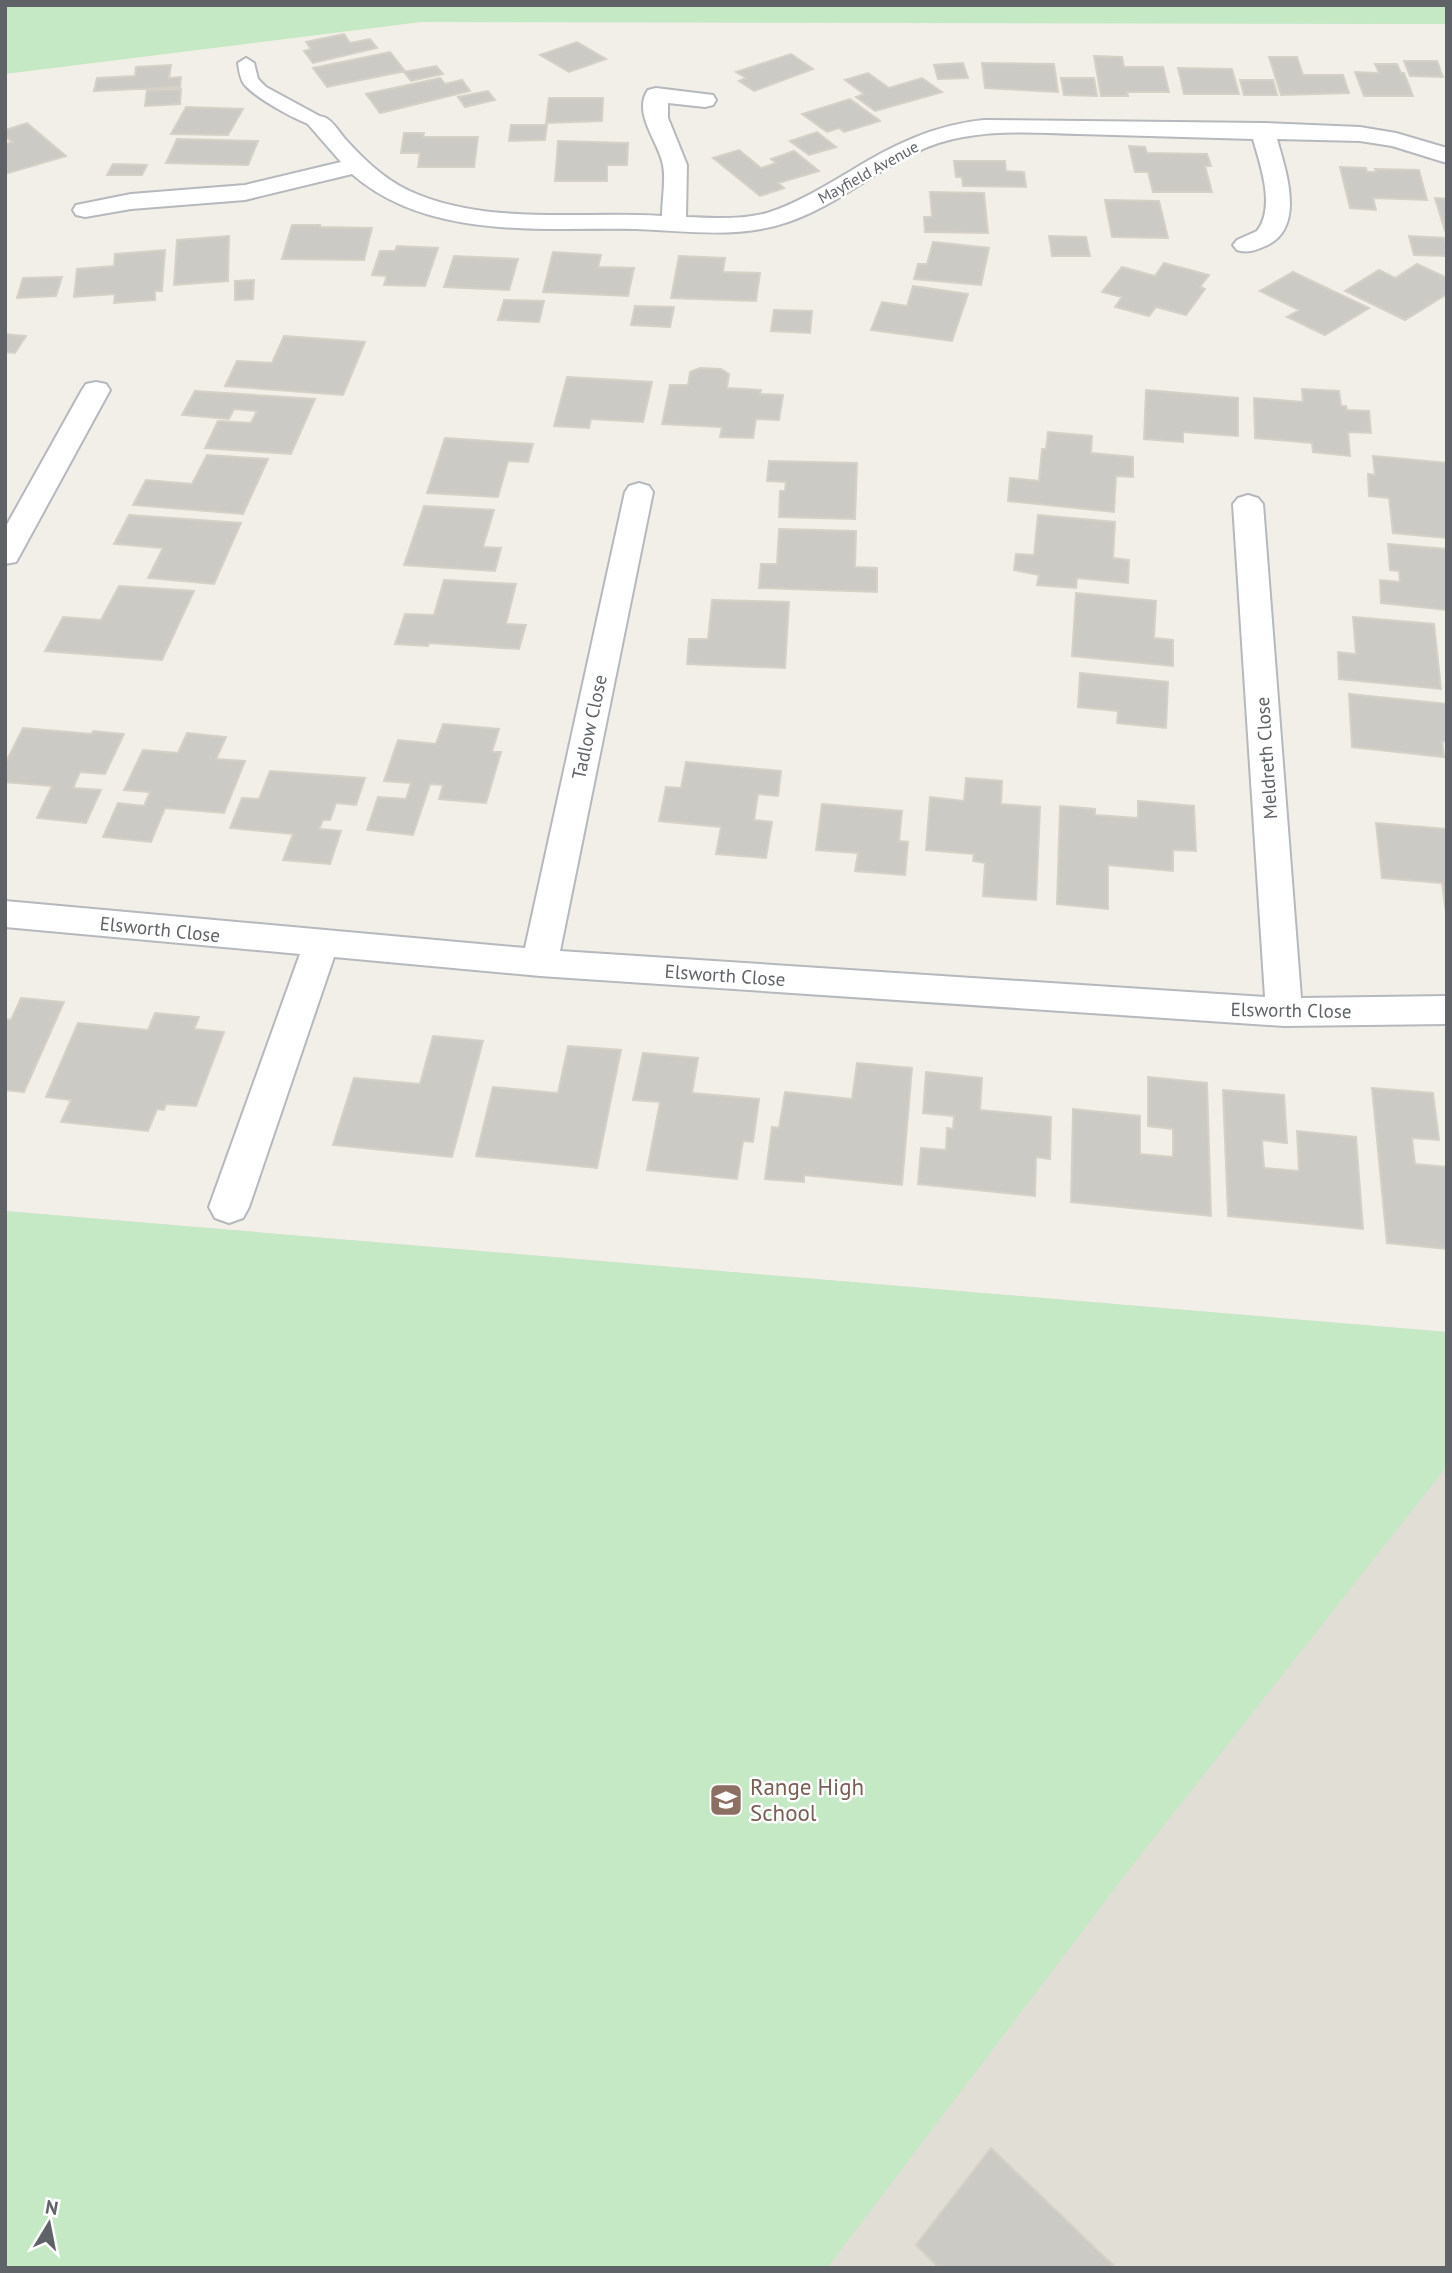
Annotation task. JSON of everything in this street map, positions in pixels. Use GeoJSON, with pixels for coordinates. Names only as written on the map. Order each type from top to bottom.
{"type":"FeatureCollection","features":[{"type":"Feature","properties":{"kind":"street"},"geometry":{"type":"LineString","coordinates":[[674,223],[675,165],[645,90],[705,100]]}},
{"type":"Feature","properties":{"kind":"street","name":"Mayfield Avenue"},"geometry":{"type":"LineString","coordinates":[[320,123],[355,166],[376,183],[409,201],[445,211],[505,218],[674,223],[751,223],[775,218],[798,210],[920,143],[960,130],[1023,126],[1360,134],[1396,140],[1447,156]]}},
{"type":"Feature","properties":{"kind":"street"},"geometry":{"type":"LineString","coordinates":[[1246,245],[1266,236],[1276,223],[1279,205],[1263,130]]}},
{"type":"Feature","properties":{"kind":"street"},"geometry":{"type":"LineString","coordinates":[[85,210],[140,199],[243,193],[355,166]]}},
{"type":"Feature","properties":{"kind":"street"},"geometry":{"type":"LineString","coordinates":[[5,555],[96,390]]}},
{"type":"Feature","properties":{"kind":"street","name":"Tadlow Close"},"geometry":{"type":"LineString","coordinates":[[540,963],[639,492]]}},
{"type":"Feature","properties":{"kind":"street","name":"Meldreth Close"},"geometry":{"type":"LineString","coordinates":[[1248,504],[1284,1012]]}},
{"type":"Feature","properties":{"kind":"street","name":"Elsworth Close"},"geometry":{"type":"LineString","coordinates":[[5,914],[540,963],[1284,1012],[1447,1010]]}},
{"type":"Feature","properties":{"kind":"street"},"geometry":{"type":"LineString","coordinates":[[229,1207],[321,944]]}},
{"type":"Feature","properties":{"kind":"lane"},"geometry":{"type":"LineString","coordinates":[[246,63],[250,80],[260,91],[320,123]]}},
{"type":"Feature","properties":{"kind":"shaded area","name":"Range High School"},"geometry":{"type":"Polygon","coordinates":[[[5,1211],[1447,1332],[1447,2268],[5,2268],[5,1211]]]}},
{"type":"Feature","properties":{"kind":"green space"},"geometry":{"type":"Polygon","coordinates":[[[5,5],[1447,5],[1447,24],[421,22],[5,74],[5,5]]]}},
{"type":"Feature","properties":{"kind":"green space","name":"Range High School"},"geometry":{"type":"Polygon","coordinates":[[[5,1211],[1447,1332],[1447,1466],[1135,1862],[827,2268],[5,2268],[5,1211]]]}},
{"type":"Feature","properties":{"kind":"building"},"geometry":{"type":"Polygon","coordinates":[[[344,34],[350,43],[370,39],[377,48],[313,63],[304,51],[311,49],[306,42],[344,34]]]}},
{"type":"Feature","properties":{"kind":"building"},"geometry":{"type":"Polygon","coordinates":[[[577,42],[606,59],[569,72],[540,55],[577,42]]]}},
{"type":"Feature","properties":{"kind":"building"},"geometry":{"type":"Polygon","coordinates":[[[390,52],[405,71],[327,87],[313,68],[390,52]]]}},
{"type":"Feature","properties":{"kind":"building"},"geometry":{"type":"Polygon","coordinates":[[[791,54],[813,69],[754,91],[739,81],[746,78],[736,72],[791,54]]]}},
{"type":"Feature","properties":{"kind":"building"},"geometry":{"type":"Polygon","coordinates":[[[1094,56],[1122,57],[1124,67],[1163,67],[1169,92],[1127,92],[1128,96],[1101,96],[1094,56]]]}},
{"type":"Feature","properties":{"kind":"building"},"geometry":{"type":"Polygon","coordinates":[[[1269,57],[1297,57],[1303,75],[1343,75],[1349,93],[1281,95],[1269,57]]]}},
{"type":"Feature","properties":{"kind":"building"},"geometry":{"type":"Polygon","coordinates":[[[1404,61],[1437,61],[1443,77],[1410,76],[1404,61]]]}},
{"type":"Feature","properties":{"kind":"building"},"geometry":{"type":"Polygon","coordinates":[[[963,63],[968,78],[938,79],[934,65],[963,63]]]}},
{"type":"Feature","properties":{"kind":"building"},"geometry":{"type":"Polygon","coordinates":[[[982,63],[1054,64],[1058,92],[985,88],[982,63]]]}},
{"type":"Feature","properties":{"kind":"building"},"geometry":{"type":"Polygon","coordinates":[[[1375,64],[1397,64],[1401,73],[1404,73],[1413,96],[1364,96],[1355,72],[1379,73],[1375,64]]]}},
{"type":"Feature","properties":{"kind":"building"},"geometry":{"type":"Polygon","coordinates":[[[171,65],[169,78],[181,77],[180,87],[94,91],[97,78],[135,76],[136,67],[171,65]]]}},
{"type":"Feature","properties":{"kind":"building"},"geometry":{"type":"Polygon","coordinates":[[[436,66],[443,74],[411,81],[404,72],[436,66]]]}},
{"type":"Feature","properties":{"kind":"building"},"geometry":{"type":"Polygon","coordinates":[[[1178,68],[1232,69],[1239,94],[1184,94],[1178,68]]]}},
{"type":"Feature","properties":{"kind":"building"},"geometry":{"type":"Polygon","coordinates":[[[868,73],[889,88],[922,78],[942,92],[875,111],[856,97],[864,94],[845,80],[868,73]]]}},
{"type":"Feature","properties":{"kind":"building"},"geometry":{"type":"Polygon","coordinates":[[[440,78],[445,84],[462,80],[470,91],[380,113],[366,94],[440,78]]]}},
{"type":"Feature","properties":{"kind":"building"},"geometry":{"type":"Polygon","coordinates":[[[1061,78],[1094,78],[1097,96],[1064,95],[1061,78]]]}},
{"type":"Feature","properties":{"kind":"building"},"geometry":{"type":"Polygon","coordinates":[[[1240,80],[1273,80],[1277,95],[1244,95],[1240,80]]]}},
{"type":"Feature","properties":{"kind":"building"},"geometry":{"type":"Polygon","coordinates":[[[181,89],[180,104],[145,106],[147,90],[181,89]]]}},
{"type":"Feature","properties":{"kind":"building"},"geometry":{"type":"Polygon","coordinates":[[[488,91],[495,100],[465,107],[458,97],[488,91]]]}},
{"type":"Feature","properties":{"kind":"building"},"geometry":{"type":"Polygon","coordinates":[[[549,98],[603,98],[602,121],[546,123],[549,98]]]}},
{"type":"Feature","properties":{"kind":"building"},"geometry":{"type":"Polygon","coordinates":[[[850,99],[880,121],[844,132],[839,128],[827,132],[802,114],[850,99]]]}},
{"type":"Feature","properties":{"kind":"building"},"geometry":{"type":"Polygon","coordinates":[[[186,107],[243,109],[228,135],[171,134],[186,107]]]}},
{"type":"Feature","properties":{"kind":"building"},"geometry":{"type":"Polygon","coordinates":[[[27,123],[66,156],[5,174],[5,144],[12,142],[5,136],[5,130],[27,123]]]}},
{"type":"Feature","properties":{"kind":"building"},"geometry":{"type":"Polygon","coordinates":[[[511,125],[547,125],[545,140],[509,141],[511,125]]]}},
{"type":"Feature","properties":{"kind":"building"},"geometry":{"type":"Polygon","coordinates":[[[817,132],[836,147],[809,155],[790,141],[817,132]]]}},
{"type":"Feature","properties":{"kind":"building"},"geometry":{"type":"Polygon","coordinates":[[[404,133],[424,133],[423,137],[478,137],[474,167],[418,167],[420,153],[401,153],[404,133]]]}},
{"type":"Feature","properties":{"kind":"building"},"geometry":{"type":"Polygon","coordinates":[[[177,139],[258,141],[248,165],[166,163],[177,139]]]}},
{"type":"Feature","properties":{"kind":"building"},"geometry":{"type":"Polygon","coordinates":[[[558,141],[628,143],[627,165],[607,165],[607,181],[555,181],[558,141]]]}},
{"type":"Feature","properties":{"kind":"building"},"geometry":{"type":"Polygon","coordinates":[[[1129,146],[1145,147],[1147,153],[1207,154],[1211,166],[1205,166],[1212,192],[1153,192],[1148,172],[1135,172],[1129,146]]]}},
{"type":"Feature","properties":{"kind":"building"},"geometry":{"type":"Polygon","coordinates":[[[739,150],[761,168],[776,163],[771,159],[794,151],[819,171],[778,183],[784,188],[760,196],[713,158],[739,150]]]}},
{"type":"Feature","properties":{"kind":"building"},"geometry":{"type":"Polygon","coordinates":[[[954,161],[1005,161],[1006,171],[1024,172],[1026,187],[963,186],[962,177],[956,177],[954,161]]]}},
{"type":"Feature","properties":{"kind":"building"},"geometry":{"type":"Polygon","coordinates":[[[113,164],[147,165],[142,175],[107,175],[113,164]]]}},
{"type":"Feature","properties":{"kind":"building"},"geometry":{"type":"Polygon","coordinates":[[[1340,167],[1366,168],[1367,172],[1376,172],[1375,169],[1419,170],[1427,200],[1373,198],[1376,210],[1350,208],[1340,167]]]}},
{"type":"Feature","properties":{"kind":"building"},"geometry":{"type":"Polygon","coordinates":[[[930,192],[984,193],[988,233],[925,232],[924,217],[932,217],[930,192]]]}},
{"type":"Feature","properties":{"kind":"building"},"geometry":{"type":"Polygon","coordinates":[[[1435,198],[1447,199],[1447,231],[1445,231],[1435,198]]]}},
{"type":"Feature","properties":{"kind":"building"},"geometry":{"type":"Polygon","coordinates":[[[1105,200],[1159,201],[1168,238],[1112,237],[1105,200]]]}},
{"type":"Feature","properties":{"kind":"building"},"geometry":{"type":"Polygon","coordinates":[[[292,225],[372,228],[364,260],[282,259],[292,225]]]}},
{"type":"Feature","properties":{"kind":"building"},"geometry":{"type":"Polygon","coordinates":[[[229,236],[228,281],[174,285],[177,240],[229,236]]]}},
{"type":"Feature","properties":{"kind":"building"},"geometry":{"type":"Polygon","coordinates":[[[1049,236],[1086,237],[1090,256],[1052,256],[1049,236]]]}},
{"type":"Feature","properties":{"kind":"building"},"geometry":{"type":"Polygon","coordinates":[[[1409,236],[1445,238],[1447,256],[1414,255],[1409,236]]]}},
{"type":"Feature","properties":{"kind":"building"},"geometry":{"type":"Polygon","coordinates":[[[933,242],[989,248],[981,285],[914,279],[918,264],[927,264],[933,242]]]}},
{"type":"Feature","properties":{"kind":"building"},"geometry":{"type":"Polygon","coordinates":[[[397,246],[438,248],[425,286],[384,285],[387,276],[372,275],[380,251],[395,251],[397,246]]]}},
{"type":"Feature","properties":{"kind":"building"},"geometry":{"type":"Polygon","coordinates":[[[165,250],[162,291],[155,291],[155,300],[114,303],[115,294],[74,297],[77,269],[114,266],[115,254],[165,250]]]}},
{"type":"Feature","properties":{"kind":"building"},"geometry":{"type":"Polygon","coordinates":[[[553,252],[601,255],[598,267],[634,268],[628,296],[543,292],[553,252]]]}},
{"type":"Feature","properties":{"kind":"building"},"geometry":{"type":"Polygon","coordinates":[[[454,256],[518,259],[509,290],[444,287],[454,256]]]}},
{"type":"Feature","properties":{"kind":"building"},"geometry":{"type":"Polygon","coordinates":[[[679,256],[725,258],[723,272],[760,273],[756,301],[671,298],[679,256]]]}},
{"type":"Feature","properties":{"kind":"building"},"geometry":{"type":"Polygon","coordinates":[[[1164,263],[1209,275],[1200,287],[1205,289],[1186,315],[1156,307],[1149,316],[1115,307],[1122,297],[1102,292],[1122,267],[1155,276],[1164,263]]]}},
{"type":"Feature","properties":{"kind":"building"},"geometry":{"type":"Polygon","coordinates":[[[1417,264],[1447,278],[1447,294],[1405,320],[1345,291],[1379,270],[1395,278],[1417,264]]]}},
{"type":"Feature","properties":{"kind":"building"},"geometry":{"type":"Polygon","coordinates":[[[1293,272],[1369,308],[1325,335],[1287,317],[1299,310],[1260,291],[1293,272]]]}},
{"type":"Feature","properties":{"kind":"building"},"geometry":{"type":"Polygon","coordinates":[[[62,277],[56,296],[17,298],[23,278],[62,277]]]}},
{"type":"Feature","properties":{"kind":"building"},"geometry":{"type":"Polygon","coordinates":[[[254,280],[253,299],[235,300],[235,281],[254,280]]]}},
{"type":"Feature","properties":{"kind":"building"},"geometry":{"type":"Polygon","coordinates":[[[913,286],[968,294],[952,341],[871,330],[882,302],[907,306],[913,286]]]}},
{"type":"Feature","properties":{"kind":"building"},"geometry":{"type":"Polygon","coordinates":[[[504,300],[544,301],[539,322],[498,320],[504,300]]]}},
{"type":"Feature","properties":{"kind":"building"},"geometry":{"type":"Polygon","coordinates":[[[635,306],[674,307],[670,327],[631,325],[635,306]]]}},
{"type":"Feature","properties":{"kind":"building"},"geometry":{"type":"Polygon","coordinates":[[[774,310],[812,311],[810,333],[771,331],[774,310]]]}},
{"type":"Feature","properties":{"kind":"building"},"geometry":{"type":"Polygon","coordinates":[[[5,334],[26,336],[15,353],[5,352],[5,334]]]}},
{"type":"Feature","properties":{"kind":"building"},"geometry":{"type":"Polygon","coordinates":[[[284,336],[365,342],[343,395],[225,386],[237,361],[272,363],[284,336]]]}},
{"type":"Feature","properties":{"kind":"building"},"geometry":{"type":"Polygon","coordinates":[[[700,368],[721,369],[729,374],[727,388],[761,390],[760,394],[783,395],[779,420],[756,419],[753,438],[720,437],[722,427],[662,424],[670,385],[688,385],[690,372],[700,368]]]}},
{"type":"Feature","properties":{"kind":"building"},"geometry":{"type":"Polygon","coordinates":[[[567,377],[652,382],[643,422],[591,419],[589,428],[554,426],[567,377]]]}},
{"type":"Feature","properties":{"kind":"building"},"geometry":{"type":"Polygon","coordinates":[[[1302,389],[1339,391],[1341,406],[1346,406],[1347,410],[1369,411],[1371,433],[1348,432],[1350,456],[1313,452],[1312,443],[1255,438],[1254,398],[1303,402],[1302,389]]]}},
{"type":"Feature","properties":{"kind":"building"},"geometry":{"type":"Polygon","coordinates":[[[1146,390],[1238,398],[1238,436],[1183,432],[1183,442],[1144,439],[1146,390]]]}},
{"type":"Feature","properties":{"kind":"building"},"geometry":{"type":"Polygon","coordinates":[[[195,391],[315,399],[291,454],[205,448],[218,421],[251,423],[257,411],[234,409],[229,419],[182,415],[195,391]]]}},
{"type":"Feature","properties":{"kind":"building"},"geometry":{"type":"Polygon","coordinates":[[[1048,432],[1092,436],[1091,453],[1133,457],[1133,477],[1116,476],[1114,512],[1008,501],[1010,478],[1039,481],[1042,449],[1046,449],[1048,432]]]}},
{"type":"Feature","properties":{"kind":"building"},"geometry":{"type":"Polygon","coordinates":[[[445,438],[533,444],[528,462],[508,461],[498,497],[427,493],[445,438]]]}},
{"type":"Feature","properties":{"kind":"building"},"geometry":{"type":"Polygon","coordinates":[[[207,455],[268,459],[243,514],[133,505],[146,480],[192,484],[207,455]]]}},
{"type":"Feature","properties":{"kind":"building"},"geometry":{"type":"Polygon","coordinates":[[[1373,456],[1447,463],[1447,538],[1393,533],[1389,498],[1369,496],[1368,474],[1375,475],[1373,456]]]}},
{"type":"Feature","properties":{"kind":"building"},"geometry":{"type":"Polygon","coordinates":[[[769,461],[857,463],[855,519],[779,517],[780,491],[785,491],[786,482],[767,481],[769,461]]]}},
{"type":"Feature","properties":{"kind":"building"},"geometry":{"type":"Polygon","coordinates":[[[424,506],[494,510],[483,547],[501,548],[495,571],[404,565],[424,506]]]}},
{"type":"Feature","properties":{"kind":"building"},"geometry":{"type":"Polygon","coordinates":[[[129,515],[241,523],[214,584],[148,578],[163,548],[114,544],[129,515]]]}},
{"type":"Feature","properties":{"kind":"building"},"geometry":{"type":"Polygon","coordinates":[[[1038,515],[1115,522],[1113,558],[1129,560],[1128,583],[1077,578],[1076,588],[1037,585],[1039,575],[1014,570],[1016,554],[1034,555],[1038,515]]]}},
{"type":"Feature","properties":{"kind":"building"},"geometry":{"type":"Polygon","coordinates":[[[779,529],[856,531],[855,567],[877,568],[877,592],[759,588],[761,564],[777,564],[779,529]]]}},
{"type":"Feature","properties":{"kind":"building"},"geometry":{"type":"Polygon","coordinates":[[[1388,544],[1447,549],[1447,610],[1381,603],[1380,580],[1400,582],[1399,571],[1390,570],[1388,544]]]}},
{"type":"Feature","properties":{"kind":"building"},"geometry":{"type":"Polygon","coordinates":[[[444,580],[516,584],[506,624],[526,625],[519,649],[429,643],[428,646],[395,644],[405,614],[434,615],[444,580]]]}},
{"type":"Feature","properties":{"kind":"building"},"geometry":{"type":"Polygon","coordinates":[[[119,586],[194,591],[162,660],[45,651],[63,617],[101,620],[119,586]]]}},
{"type":"Feature","properties":{"kind":"building"},"geometry":{"type":"Polygon","coordinates":[[[1076,593],[1156,601],[1154,638],[1173,640],[1173,666],[1072,656],[1076,593]]]}},
{"type":"Feature","properties":{"kind":"building"},"geometry":{"type":"Polygon","coordinates":[[[712,600],[789,602],[785,668],[687,664],[689,639],[708,639],[712,600]]]}},
{"type":"Feature","properties":{"kind":"building"},"geometry":{"type":"Polygon","coordinates":[[[1353,617],[1434,624],[1441,689],[1339,679],[1338,652],[1356,654],[1353,617]]]}},
{"type":"Feature","properties":{"kind":"building"},"geometry":{"type":"Polygon","coordinates":[[[1080,673],[1168,682],[1166,728],[1117,723],[1118,711],[1078,707],[1080,673]]]}},
{"type":"Feature","properties":{"kind":"building"},"geometry":{"type":"Polygon","coordinates":[[[1349,694],[1447,704],[1447,742],[1442,741],[1444,757],[1352,747],[1349,694]]]}},
{"type":"Feature","properties":{"kind":"building"},"geometry":{"type":"Polygon","coordinates":[[[443,724],[499,729],[492,752],[501,752],[486,803],[439,799],[443,785],[430,784],[413,835],[367,830],[378,797],[406,799],[411,783],[384,781],[398,740],[436,744],[443,724]]]}},
{"type":"Feature","properties":{"kind":"building"},"geometry":{"type":"Polygon","coordinates":[[[23,728],[124,734],[105,774],[80,772],[73,788],[101,790],[86,823],[37,818],[52,786],[5,782],[5,764],[23,728]]]}},
{"type":"Feature","properties":{"kind":"building"},"geometry":{"type":"Polygon","coordinates":[[[187,733],[226,737],[216,759],[245,761],[224,813],[165,808],[151,842],[103,837],[118,803],[144,806],[150,792],[124,790],[143,750],[178,753],[187,733]]]}},
{"type":"Feature","properties":{"kind":"building"},"geometry":{"type":"Polygon","coordinates":[[[686,762],[781,771],[778,796],[758,794],[754,820],[772,822],[766,858],[716,854],[721,827],[659,821],[666,787],[681,788],[686,762]]]}},
{"type":"Feature","properties":{"kind":"building"},"geometry":{"type":"Polygon","coordinates":[[[270,771],[365,778],[356,805],[336,803],[330,820],[323,820],[319,829],[341,831],[330,864],[283,860],[293,834],[230,828],[242,798],[259,799],[270,771]]]}},
{"type":"Feature","properties":{"kind":"building"},"geometry":{"type":"Polygon","coordinates":[[[966,778],[1002,781],[1001,804],[1040,807],[1036,900],[983,896],[985,863],[973,861],[974,854],[926,850],[930,797],[964,801],[966,778]]]}},
{"type":"Feature","properties":{"kind":"building"},"geometry":{"type":"Polygon","coordinates":[[[1138,801],[1194,806],[1196,851],[1173,850],[1173,871],[1108,865],[1108,909],[1057,904],[1060,806],[1095,809],[1095,815],[1138,818],[1138,801]]]}},
{"type":"Feature","properties":{"kind":"building"},"geometry":{"type":"Polygon","coordinates":[[[822,804],[902,811],[899,841],[908,842],[905,875],[855,871],[858,853],[816,850],[822,804]]]}},
{"type":"Feature","properties":{"kind":"building"},"geometry":{"type":"Polygon","coordinates":[[[1376,823],[1447,829],[1447,920],[1442,883],[1382,878],[1376,823]]]}},
{"type":"Feature","properties":{"kind":"building"},"geometry":{"type":"Polygon","coordinates":[[[21,998],[64,1002],[24,1092],[5,1090],[5,1019],[11,1020],[21,998]]]}},
{"type":"Feature","properties":{"kind":"building"},"geometry":{"type":"Polygon","coordinates":[[[155,1013],[199,1017],[194,1029],[224,1032],[196,1106],[166,1104],[164,1110],[157,1109],[148,1131],[61,1122],[71,1100],[46,1097],[78,1023],[148,1030],[155,1013]]]}},
{"type":"Feature","properties":{"kind":"building"},"geometry":{"type":"Polygon","coordinates":[[[433,1036],[483,1041],[452,1157],[333,1145],[354,1078],[420,1084],[433,1036]]]}},
{"type":"Feature","properties":{"kind":"building"},"geometry":{"type":"Polygon","coordinates":[[[568,1046],[621,1050],[597,1168],[476,1156],[493,1087],[558,1093],[568,1046]]]}},
{"type":"Feature","properties":{"kind":"building"},"geometry":{"type":"Polygon","coordinates":[[[643,1053],[698,1058],[692,1093],[759,1099],[753,1142],[743,1141],[737,1179],[647,1170],[660,1102],[633,1100],[643,1053]]]}},
{"type":"Feature","properties":{"kind":"building"},"geometry":{"type":"Polygon","coordinates":[[[857,1063],[912,1068],[902,1185],[804,1175],[804,1182],[765,1179],[772,1127],[779,1128],[785,1092],[852,1099],[857,1063]]]}},
{"type":"Feature","properties":{"kind":"building"},"geometry":{"type":"Polygon","coordinates":[[[926,1072],[982,1078],[980,1110],[1051,1117],[1050,1159],[1036,1157],[1035,1196],[918,1184],[921,1148],[946,1150],[947,1128],[953,1129],[954,1116],[923,1113],[926,1072]]]}},
{"type":"Feature","properties":{"kind":"building"},"geometry":{"type":"Polygon","coordinates":[[[1148,1077],[1207,1083],[1211,1216],[1071,1202],[1073,1109],[1140,1116],[1140,1154],[1173,1157],[1173,1129],[1148,1126],[1148,1077]]]}},
{"type":"Feature","properties":{"kind":"building"},"geometry":{"type":"Polygon","coordinates":[[[1372,1088],[1433,1093],[1439,1140],[1412,1138],[1415,1164],[1447,1167],[1447,1249],[1387,1243],[1372,1088]]]}},
{"type":"Feature","properties":{"kind":"building"},"geometry":{"type":"Polygon","coordinates":[[[1223,1090],[1284,1095],[1287,1143],[1262,1140],[1264,1168],[1299,1171],[1297,1131],[1356,1137],[1363,1229],[1228,1216],[1223,1090]]]}},
{"type":"Feature","properties":{"kind":"building"},"geometry":{"type":"Polygon","coordinates":[[[991,2148],[1116,2268],[939,2268],[916,2245],[991,2148]]]}},
{"type":"Feature","properties":{"kind":"place","name":"Range High School"},"geometry":{"type":"Point","coordinates":[726,1800]}}]}
